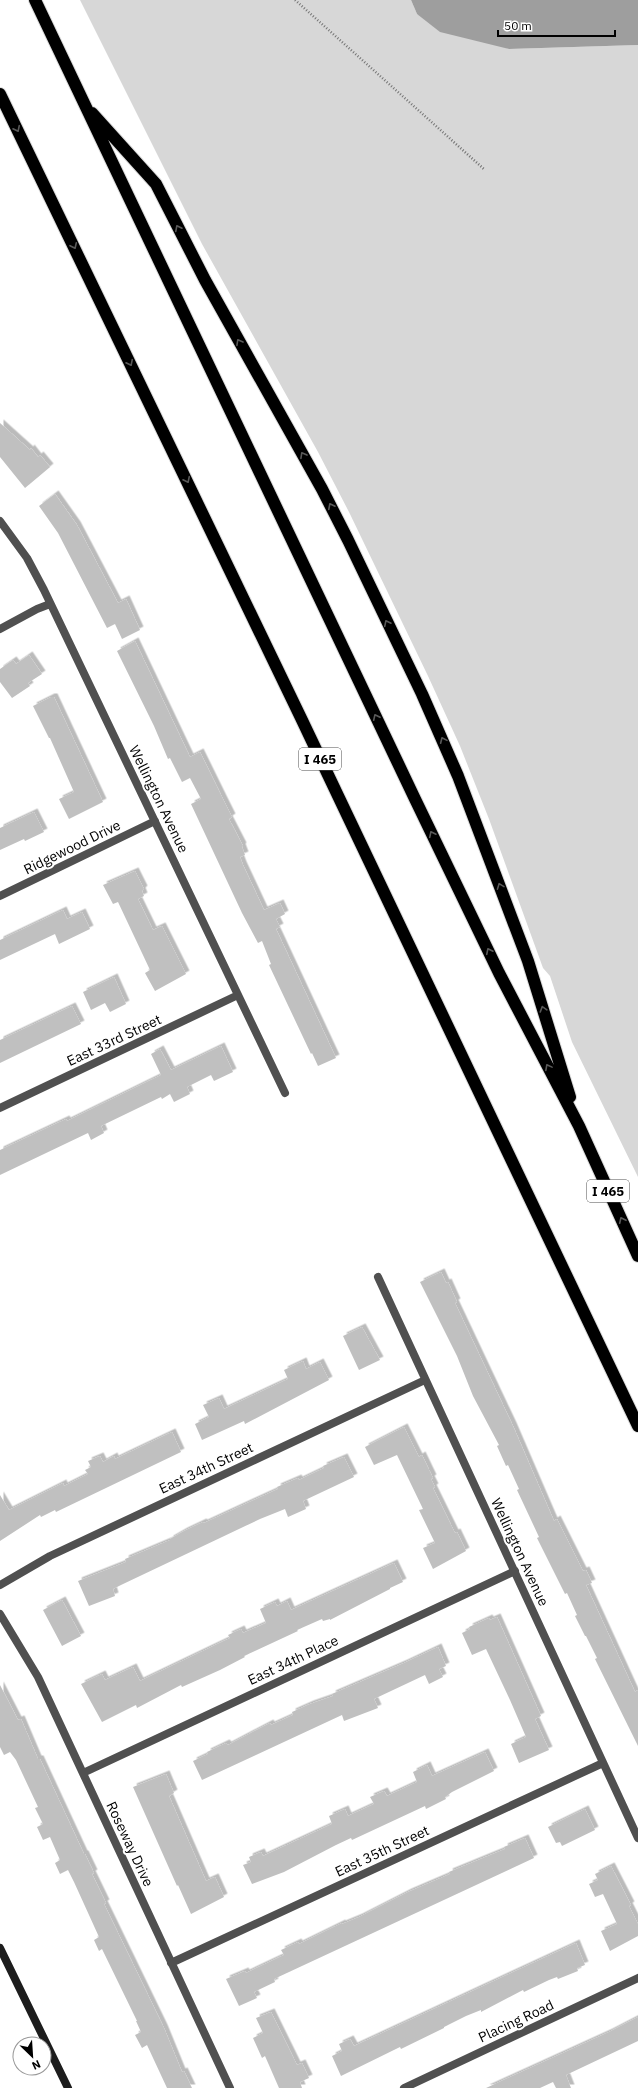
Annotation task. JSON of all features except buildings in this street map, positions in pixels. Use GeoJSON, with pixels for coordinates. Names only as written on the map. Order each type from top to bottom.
{"type":"FeatureCollection","features":[{"type":"Feature","properties":{"kind":"highway","name":"I 465"},"geometry":{"type":"LineString","coordinates":[[34,0],[496,966],[579,1126],[638,1256]]}},
{"type":"Feature","properties":{"kind":"highway","name":"I 465"},"geometry":{"type":"LineString","coordinates":[[0,94],[298,711],[638,1426]]}},
{"type":"Feature","properties":{"kind":"highway"},"geometry":{"type":"LineString","coordinates":[[83,102],[156,184],[205,280],[322,489],[348,540],[422,694],[458,776],[528,961],[579,1126]]}},
{"type":"Feature","properties":{"kind":"main road"},"geometry":{"type":"LineString","coordinates":[[0,1948],[68,2088]]}},
{"type":"Feature","properties":{"kind":"street","name":"Wellington Avenue"},"geometry":{"type":"LineString","coordinates":[[0,521],[30,564],[50,604],[285,1093]]}},
{"type":"Feature","properties":{"kind":"street"},"geometry":{"type":"LineString","coordinates":[[0,629],[37,609],[50,604]]}},
{"type":"Feature","properties":{"kind":"street","name":"Ridgewood Drive"},"geometry":{"type":"LineString","coordinates":[[0,896],[155,822]]}},
{"type":"Feature","properties":{"kind":"street","name":"East 33rd Street"},"geometry":{"type":"LineString","coordinates":[[0,1108],[238,995]]}},
{"type":"Feature","properties":{"kind":"street","name":"Wellington Avenue"},"geometry":{"type":"LineString","coordinates":[[378,1277],[638,1838]]}},
{"type":"Feature","properties":{"kind":"street","name":"East 34th Street"},"geometry":{"type":"LineString","coordinates":[[0,1585],[50,1556],[425,1380]]}},
{"type":"Feature","properties":{"kind":"street","name":"East 34th Place"},"geometry":{"type":"LineString","coordinates":[[83,1773],[515,1571]]}},
{"type":"Feature","properties":{"kind":"street","name":"Roseway Drive"},"geometry":{"type":"LineString","coordinates":[[0,1614],[20,1644],[38,1677],[230,2088]]}},
{"type":"Feature","properties":{"kind":"street","name":"East 35th Street"},"geometry":{"type":"LineString","coordinates":[[172,1963],[603,1763]]}},
{"type":"Feature","properties":{"kind":"street","name":"Placing Road"},"geometry":{"type":"LineString","coordinates":[[404,2088],[638,1978]]}},
{"type":"Feature","properties":{"kind":"path"},"geometry":{"type":"LineString","coordinates":[[295,0],[485,170]]}},
{"type":"Feature","properties":{"kind":"shaded area"},"geometry":{"type":"Polygon","coordinates":[[[80,0],[411,0],[417,14],[509,49],[638,45],[638,1177],[572,1042],[550,976],[543,968],[489,819],[460,746],[428,676],[349,512],[318,452],[202,244],[80,0]]]}},
{"type":"Feature","properties":{"kind":"shaded area"},"geometry":{"type":"Polygon","coordinates":[[[411,0],[638,0],[638,45],[509,49],[440,32],[417,14],[411,0]]]}}]}
